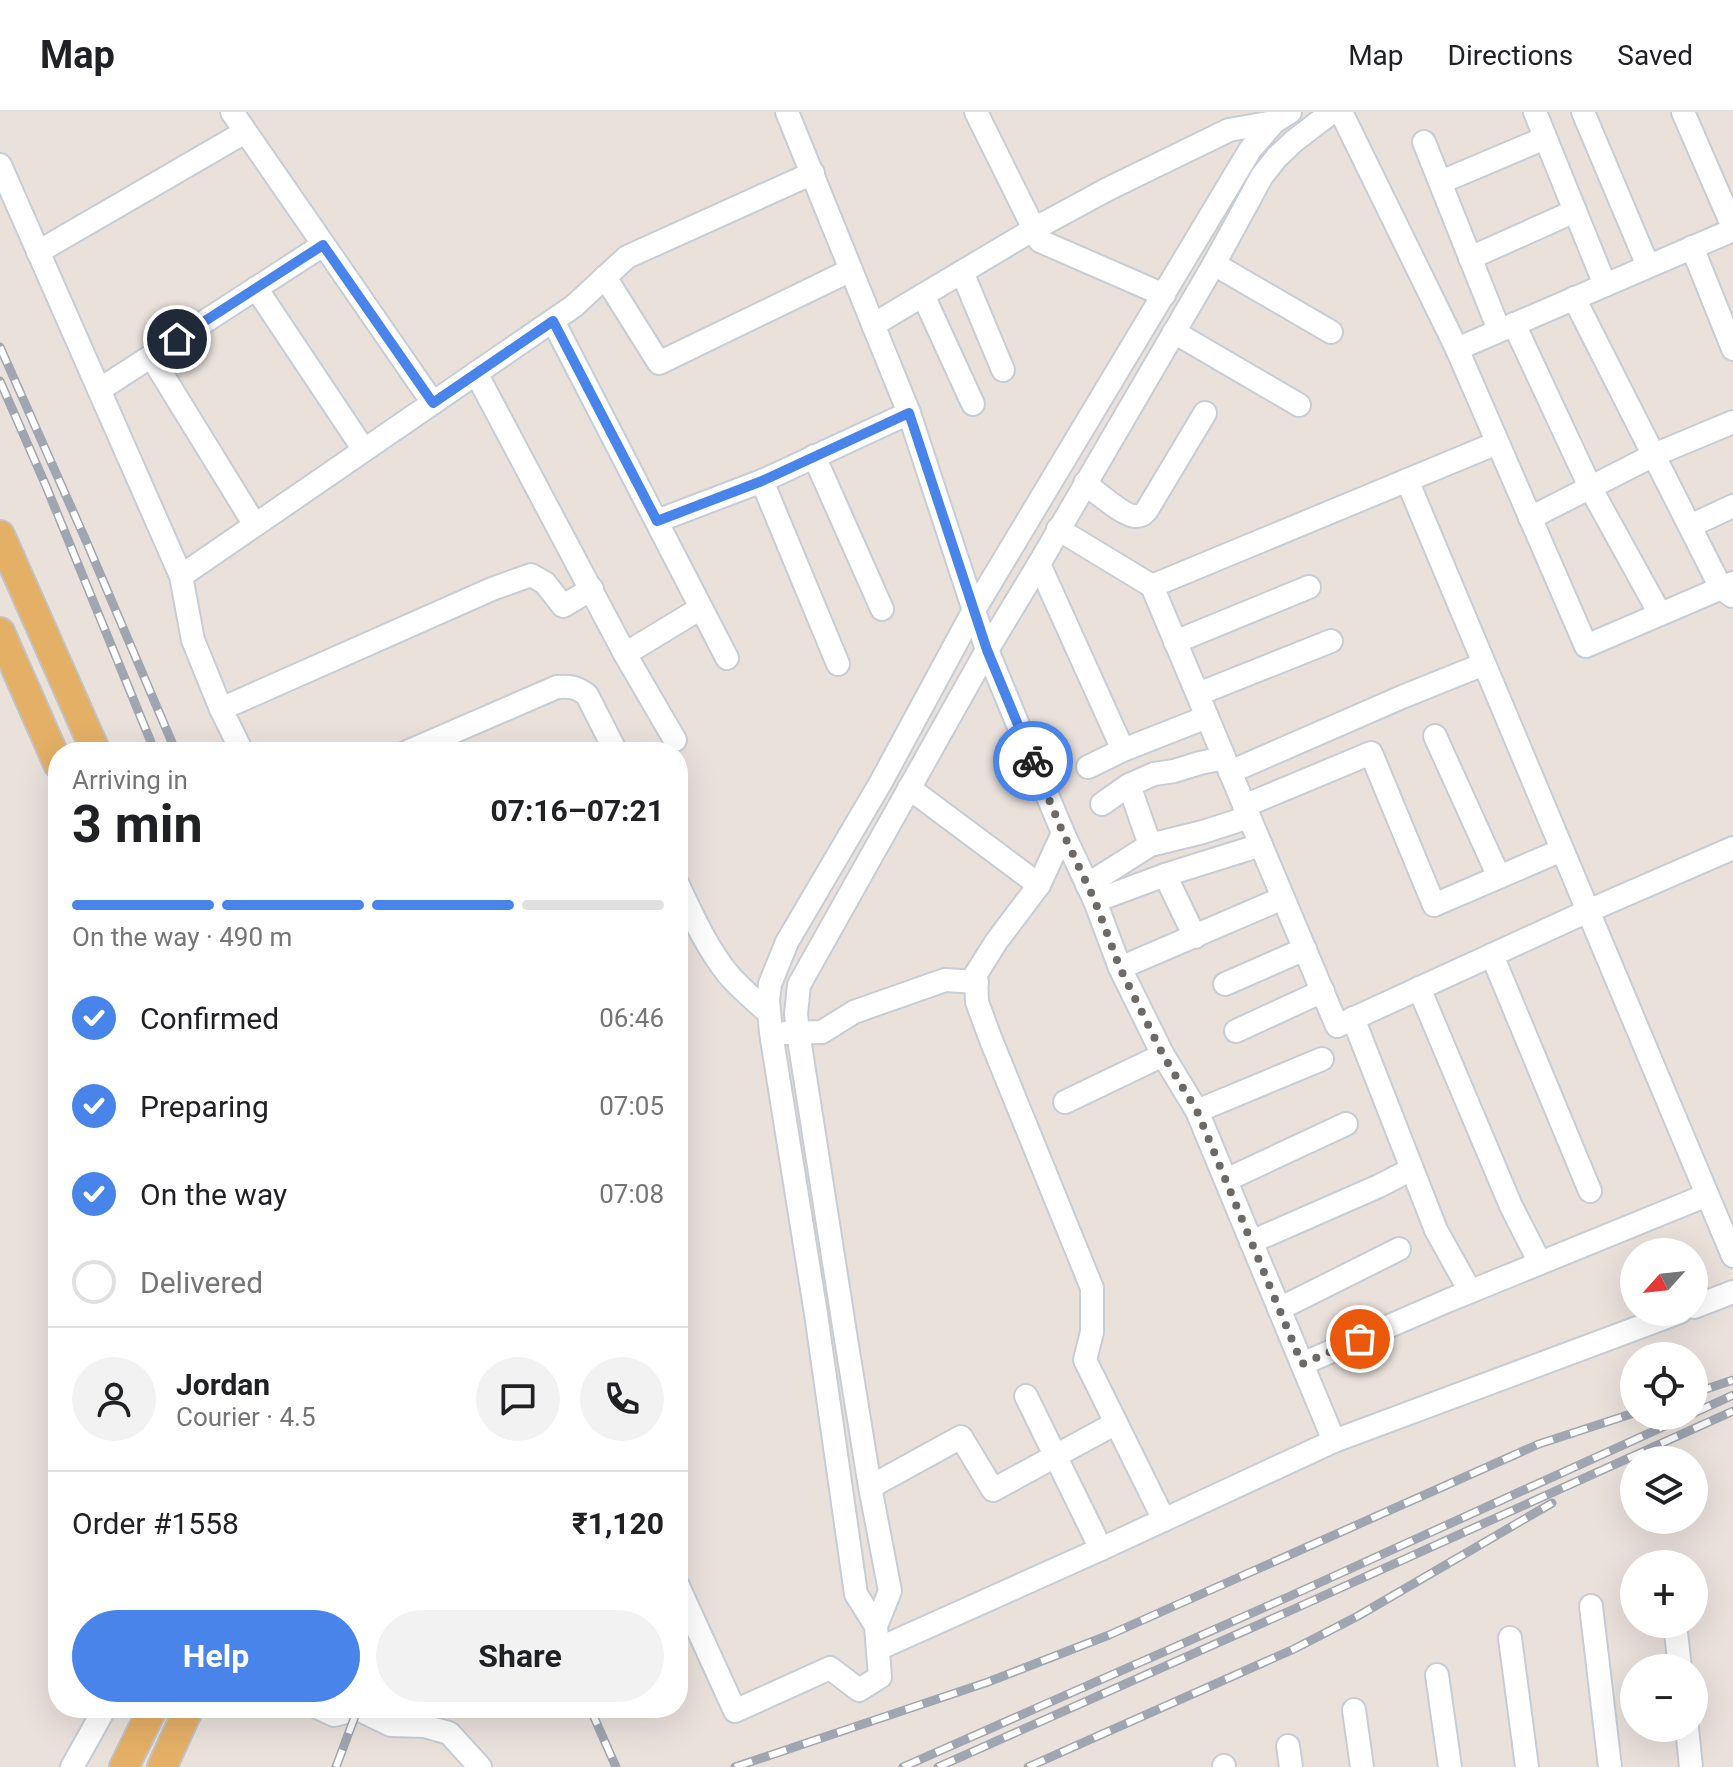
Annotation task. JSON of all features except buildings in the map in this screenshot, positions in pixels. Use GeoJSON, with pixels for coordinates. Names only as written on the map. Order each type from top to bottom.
{"type":"FeatureCollection","features":[{"type":"Feature","properties":{"kind":"main road"},"geometry":{"type":"LineString","coordinates":[[0,535],[92,742]]}},
{"type":"Feature","properties":{"kind":"main road"},"geometry":{"type":"LineString","coordinates":[[0,632],[48,742]]}},
{"type":"Feature","properties":{"kind":"main road"},"geometry":{"type":"LineString","coordinates":[[124,1767],[148,1718]]}},
{"type":"Feature","properties":{"kind":"main road"},"geometry":{"type":"LineString","coordinates":[[162,1767],[184,1718]]}},
{"type":"Feature","properties":{"kind":"street"},"geometry":{"type":"LineString","coordinates":[[232,112],[433,403]]}},
{"type":"Feature","properties":{"kind":"street"},"geometry":{"type":"LineString","coordinates":[[787,112],[909,413],[987,650],[1120,968],[1163,1055],[1197,1111],[1334,1441]]}},
{"type":"Feature","properties":{"kind":"street"},"geometry":{"type":"LineString","coordinates":[[976,112],[1040,241],[1164,295]]}},
{"type":"Feature","properties":{"kind":"street"},"geometry":{"type":"LineString","coordinates":[[688,1608],[735,1711],[830,1668],[859,1690],[880,1677],[876,1626],[890,1591],[870,1487],[798,1032],[796,1000],[799,985],[987,650],[1214,264],[1262,176],[1294,141],[1332,112]]}},
{"type":"Feature","properties":{"kind":"street"},"geometry":{"type":"LineString","coordinates":[[1341,112],[1457,349],[1586,646],[1729,589],[1690,526],[1574,298]]}},
{"type":"Feature","properties":{"kind":"street"},"geometry":{"type":"LineString","coordinates":[[1535,112],[1605,285]]}},
{"type":"Feature","properties":{"kind":"street"},"geometry":{"type":"LineString","coordinates":[[1583,112],[1648,266]]}},
{"type":"Feature","properties":{"kind":"street"},"geometry":{"type":"LineString","coordinates":[[1457,349],[1733,228],[1683,112]]}},
{"type":"Feature","properties":{"kind":"street"},"geometry":{"type":"LineString","coordinates":[[873,325],[1034,229],[1108,189],[1229,130],[1282,117]]}},
{"type":"Feature","properties":{"kind":"street"},"geometry":{"type":"LineString","coordinates":[[876,1626],[856,1594],[770,1023],[770,984],[787,942],[881,782],[974,610],[1250,150],[1282,117]]}},
{"type":"Feature","properties":{"kind":"street"},"geometry":{"type":"LineString","coordinates":[[38,252],[245,132]]}},
{"type":"Feature","properties":{"kind":"street"},"geometry":{"type":"LineString","coordinates":[[1441,182],[1545,138]]}},
{"type":"Feature","properties":{"kind":"street"},"geometry":{"type":"LineString","coordinates":[[1424,142],[1470,258],[1660,614]]}},
{"type":"Feature","properties":{"kind":"street"},"geometry":{"type":"LineString","coordinates":[[0,165],[181,576],[193,640],[237,742]]}},
{"type":"Feature","properties":{"kind":"street"},"geometry":{"type":"LineString","coordinates":[[181,576],[574,306],[627,257],[813,173]]}},
{"type":"Feature","properties":{"kind":"street"},"geometry":{"type":"LineString","coordinates":[[1470,258],[1575,211]]}},
{"type":"Feature","properties":{"kind":"street"},"geometry":{"type":"LineString","coordinates":[[99,390],[323,245]]}},
{"type":"Feature","properties":{"kind":"street"},"geometry":{"type":"LineString","coordinates":[[1692,247],[1732,345]]}},
{"type":"Feature","properties":{"kind":"street"},"geometry":{"type":"LineString","coordinates":[[1214,264],[1331,332]]}},
{"type":"Feature","properties":{"kind":"street"},"geometry":{"type":"LineString","coordinates":[[605,277],[659,363],[851,270]]}},
{"type":"Feature","properties":{"kind":"street"},"geometry":{"type":"LineString","coordinates":[[962,272],[1003,370]]}},
{"type":"Feature","properties":{"kind":"street"},"geometry":{"type":"LineString","coordinates":[[256,288],[364,450]]}},
{"type":"Feature","properties":{"kind":"street"},"geometry":{"type":"LineString","coordinates":[[923,295],[973,404]]}},
{"type":"Feature","properties":{"kind":"street"},"geometry":{"type":"LineString","coordinates":[[553,321],[727,658]]}},
{"type":"Feature","properties":{"kind":"street"},"geometry":{"type":"LineString","coordinates":[[1174,332],[1299,405]]}},
{"type":"Feature","properties":{"kind":"street"},"geometry":{"type":"LineString","coordinates":[[151,356],[255,525]]}},
{"type":"Feature","properties":{"kind":"street"},"geometry":{"type":"LineString","coordinates":[[476,373],[625,654],[675,740]]}},
{"type":"Feature","properties":{"kind":"street"},"geometry":{"type":"LineString","coordinates":[[657,521],[762,481],[909,413]]}},
{"type":"Feature","properties":{"kind":"street"},"geometry":{"type":"LineString","coordinates":[[1085,483],[1129,515],[1138,517],[1147,510],[1205,413]]}},
{"type":"Feature","properties":{"kind":"street"},"geometry":{"type":"LineString","coordinates":[[1530,518],[1654,455],[1733,422]]}},
{"type":"Feature","properties":{"kind":"street"},"geometry":{"type":"LineString","coordinates":[[1152,586],[1497,443]]}},
{"type":"Feature","properties":{"kind":"street"},"geometry":{"type":"LineString","coordinates":[[814,456],[882,609]]}},
{"type":"Feature","properties":{"kind":"street"},"geometry":{"type":"LineString","coordinates":[[1407,480],[1733,1256]]}},
{"type":"Feature","properties":{"kind":"street"},"geometry":{"type":"LineString","coordinates":[[762,481],[838,664]]}},
{"type":"Feature","properties":{"kind":"street"},"geometry":{"type":"LineString","coordinates":[[1690,526],[1733,506]]}},
{"type":"Feature","properties":{"kind":"street"},"geometry":{"type":"LineString","coordinates":[[1058,529],[1152,586],[1337,1026],[1733,848]]}},
{"type":"Feature","properties":{"kind":"street"},"geometry":{"type":"LineString","coordinates":[[1039,564],[1123,750]]}},
{"type":"Feature","properties":{"kind":"street"},"geometry":{"type":"LineString","coordinates":[[221,709],[492,589],[531,575],[545,583],[563,606],[592,589]]}},
{"type":"Feature","properties":{"kind":"street"},"geometry":{"type":"LineString","coordinates":[[1175,642],[1309,587]]}},
{"type":"Feature","properties":{"kind":"street"},"geometry":{"type":"LineString","coordinates":[[625,654],[701,608]]}},
{"type":"Feature","properties":{"kind":"street"},"geometry":{"type":"LineString","coordinates":[[1198,694],[1331,641]]}},
{"type":"Feature","properties":{"kind":"street"},"geometry":{"type":"LineString","coordinates":[[1102,804],[1129,785],[1154,774],[1200,763],[1227,765],[1484,664]]}},
{"type":"Feature","properties":{"kind":"street"},"geometry":{"type":"LineString","coordinates":[[430,742],[557,687],[571,686],[587,695],[611,742]]}},
{"type":"Feature","properties":{"kind":"street"},"geometry":{"type":"LineString","coordinates":[[1088,767],[1207,717]]}},
{"type":"Feature","properties":{"kind":"street"},"geometry":{"type":"LineString","coordinates":[[1435,736],[1499,877]]}},
{"type":"Feature","properties":{"kind":"street"},"geometry":{"type":"LineString","coordinates":[[1091,893],[1150,845],[1203,832],[1371,753],[1434,905],[1562,850]]}},
{"type":"Feature","properties":{"kind":"street"},"geometry":{"type":"LineString","coordinates":[[1129,785],[1150,845]]}},
{"type":"Feature","properties":{"kind":"street"},"geometry":{"type":"LineString","coordinates":[[909,788],[1039,885]]}},
{"type":"Feature","properties":{"kind":"street"},"geometry":{"type":"LineString","coordinates":[[1063,833],[1039,885],[976,974],[977,1002],[1092,1288],[1092,1332],[1085,1360],[1164,1520]]}},
{"type":"Feature","properties":{"kind":"street"},"geometry":{"type":"LineString","coordinates":[[1091,893],[1165,875],[1261,845]]}},
{"type":"Feature","properties":{"kind":"street"},"geometry":{"type":"LineString","coordinates":[[1165,875],[1195,937]]}},
{"type":"Feature","properties":{"kind":"street"},"geometry":{"type":"LineString","coordinates":[[1120,968],[1283,898]]}},
{"type":"Feature","properties":{"kind":"street"},"geometry":{"type":"LineString","coordinates":[[688,917],[721,965],[770,1023],[798,1032],[822,1032],[854,1012],[945,980],[977,982]]}},
{"type":"Feature","properties":{"kind":"street"},"geometry":{"type":"LineString","coordinates":[[1225,984],[1305,949]]}},
{"type":"Feature","properties":{"kind":"street"},"geometry":{"type":"LineString","coordinates":[[1492,955],[1590,1191]]}},
{"type":"Feature","properties":{"kind":"street"},"geometry":{"type":"LineString","coordinates":[[1419,988],[1511,1206],[1540,1263]]}},
{"type":"Feature","properties":{"kind":"street"},"geometry":{"type":"LineString","coordinates":[[1236,1031],[1323,991]]}},
{"type":"Feature","properties":{"kind":"street"},"geometry":{"type":"LineString","coordinates":[[1353,1018],[1436,1230],[1470,1291]]}},
{"type":"Feature","properties":{"kind":"street"},"geometry":{"type":"LineString","coordinates":[[1065,1102],[1163,1055]]}},
{"type":"Feature","properties":{"kind":"street"},"geometry":{"type":"LineString","coordinates":[[1197,1111],[1322,1059]]}},
{"type":"Feature","properties":{"kind":"street"},"geometry":{"type":"LineString","coordinates":[[1226,1180],[1346,1124]]}},
{"type":"Feature","properties":{"kind":"street"},"geometry":{"type":"LineString","coordinates":[[1251,1242],[1412,1169]]}},
{"type":"Feature","properties":{"kind":"street"},"geometry":{"type":"LineString","coordinates":[[1302,1364],[1470,1291],[1707,1195]]}},
{"type":"Feature","properties":{"kind":"street"},"geometry":{"type":"LineString","coordinates":[[1279,1309],[1399,1249]]}},
{"type":"Feature","properties":{"kind":"street"},"geometry":{"type":"LineString","coordinates":[[1708,1302],[1733,1292]]}},
{"type":"Feature","properties":{"kind":"street"},"geometry":{"type":"LineString","coordinates":[[878,1649],[1334,1441],[1642,1326]]}},
{"type":"Feature","properties":{"kind":"street"},"geometry":{"type":"LineString","coordinates":[[1026,1396],[1101,1549]]}},
{"type":"Feature","properties":{"kind":"street"},"geometry":{"type":"LineString","coordinates":[[870,1487],[961,1437],[993,1490],[1116,1423]]}},
{"type":"Feature","properties":{"kind":"street"},"geometry":{"type":"LineString","coordinates":[[1591,1606],[1610,1767]]}},
{"type":"Feature","properties":{"kind":"street"},"geometry":{"type":"LineString","coordinates":[[1510,1638],[1527,1767]]}},
{"type":"Feature","properties":{"kind":"street"},"geometry":{"type":"LineString","coordinates":[[1437,1675],[1450,1767]]}},
{"type":"Feature","properties":{"kind":"street"},"geometry":{"type":"LineString","coordinates":[[1354,1710],[1362,1767]]}},
{"type":"Feature","properties":{"kind":"street"},"geometry":{"type":"LineString","coordinates":[[72,1767],[99,1718]]}},
{"type":"Feature","properties":{"kind":"street"},"geometry":{"type":"LineString","coordinates":[[377,1718],[391,1725],[437,1728],[449,1733],[480,1767]]}},
{"type":"Feature","properties":{"kind":"street"},"geometry":{"type":"LineString","coordinates":[[1688,1742],[1691,1767]]}},
{"type":"Feature","properties":{"kind":"railway"},"geometry":{"type":"LineString","coordinates":[[0,347],[172,742]]}},
{"type":"Feature","properties":{"kind":"railway"},"geometry":{"type":"LineString","coordinates":[[0,381],[151,742]]}},
{"type":"Feature","properties":{"kind":"railway"},"geometry":{"type":"LineString","coordinates":[[1708,1388],[1733,1380]]}},
{"type":"Feature","properties":{"kind":"railway"},"geometry":{"type":"LineString","coordinates":[[1708,1407],[1733,1395]]}},
{"type":"Feature","properties":{"kind":"railway"},"geometry":{"type":"LineString","coordinates":[[938,1767],[1733,1411]]}},
{"type":"Feature","properties":{"kind":"railway"},"geometry":{"type":"LineString","coordinates":[[735,1767],[988,1682],[1109,1635],[1539,1444],[1620,1418]]}},
{"type":"Feature","properties":{"kind":"railway"},"geometry":{"type":"LineString","coordinates":[[903,1767],[1656,1430]]}},
{"type":"Feature","properties":{"kind":"railway"},"geometry":{"type":"LineString","coordinates":[[1028,1767],[1294,1649],[1358,1616],[1552,1503]]}},
{"type":"Feature","properties":{"kind":"railway"},"geometry":{"type":"LineString","coordinates":[[336,1767],[354,1718]]}},
{"type":"Feature","properties":{"kind":"railway"},"geometry":{"type":"LineString","coordinates":[[594,1718],[616,1767]]}},
{"type":"Feature","properties":{"kind":"way so far"},"geometry":{"type":"LineString","coordinates":[[1033,761],[1095,901],[1120,968],[1163,1055],[1197,1111],[1302,1364],[1360,1339]]}},
{"type":"Feature","properties":{"kind":"route"},"geometry":{"type":"LineString","coordinates":[[177,339],[323,245],[433,403],[553,321],[657,521],[762,481],[909,413],[987,650],[1033,761]]}}]}
